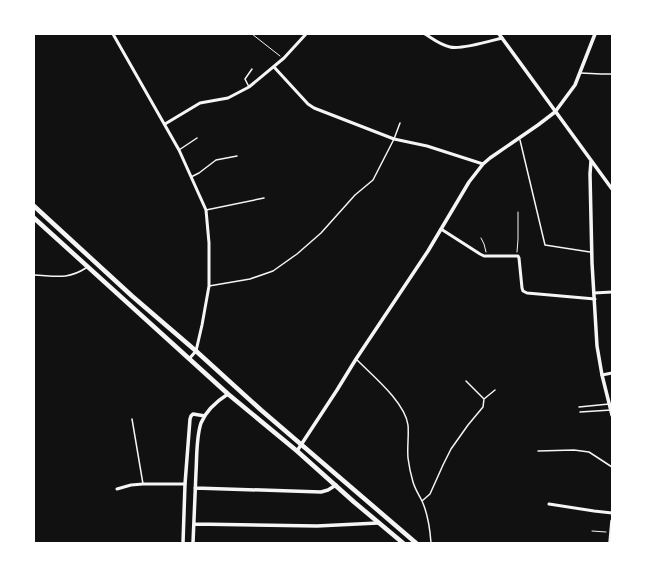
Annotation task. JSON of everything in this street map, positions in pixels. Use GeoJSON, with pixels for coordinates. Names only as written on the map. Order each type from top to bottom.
{"type":"FeatureCollection","features":[{"type":"Feature","properties":{"kind":"main road"},"geometry":{"type":"LineString","coordinates":[[34,206],[132,296],[416,543]]}},
{"type":"Feature","properties":{"kind":"main road"},"geometry":{"type":"LineString","coordinates":[[34,218],[189,360],[403,543]]}},
{"type":"Feature","properties":{"kind":"main road"},"geometry":{"type":"LineString","coordinates":[[397,537],[398,543]]}},
{"type":"Feature","properties":{"kind":"street"},"geometry":{"type":"LineString","coordinates":[[113,34],[179,150],[206,210],[209,243],[209,286],[196,351],[189,360]]}},
{"type":"Feature","properties":{"kind":"street"},"geometry":{"type":"LineString","coordinates":[[164,124],[200,103],[228,98],[249,87],[284,58],[306,34]]}},
{"type":"Feature","properties":{"kind":"street"},"geometry":{"type":"LineString","coordinates":[[425,34],[440,44],[451,48],[460,48],[502,38]]}},
{"type":"Feature","properties":{"kind":"street"},"geometry":{"type":"LineString","coordinates":[[499,34],[612,190]]}},
{"type":"Feature","properties":{"kind":"street"},"geometry":{"type":"LineString","coordinates":[[297,451],[441,229],[469,182],[483,164],[490,158],[555,112],[575,85],[581,73],[586,55],[595,34]]}},
{"type":"Feature","properties":{"kind":"street"},"geometry":{"type":"LineString","coordinates":[[274,67],[308,104],[314,108],[394,139],[427,146],[483,164]]}},
{"type":"Feature","properties":{"kind":"street"},"geometry":{"type":"LineString","coordinates":[[591,161],[592,252],[597,346],[602,375],[612,415]]}},
{"type":"Feature","properties":{"kind":"street"},"geometry":{"type":"LineString","coordinates":[[441,229],[480,254],[487,256],[518,256],[522,288],[527,293],[595,299]]}},
{"type":"Feature","properties":{"kind":"street"},"geometry":{"type":"LineString","coordinates":[[594,293],[612,292]]}},
{"type":"Feature","properties":{"kind":"street"},"geometry":{"type":"LineString","coordinates":[[602,375],[612,373]]}},
{"type":"Feature","properties":{"kind":"street"},"geometry":{"type":"LineString","coordinates":[[193,543],[199,432],[202,422],[211,408],[220,399],[228,394]]}},
{"type":"Feature","properties":{"kind":"street"},"geometry":{"type":"LineString","coordinates":[[183,543],[184,484],[190,419],[193,414],[206,416]]}},
{"type":"Feature","properties":{"kind":"street"},"geometry":{"type":"LineString","coordinates":[[117,489],[131,485],[143,484],[184,484]]}},
{"type":"Feature","properties":{"kind":"street"},"geometry":{"type":"LineString","coordinates":[[195,488],[321,492],[336,485]]}},
{"type":"Feature","properties":{"kind":"street"},"geometry":{"type":"LineString","coordinates":[[549,504],[612,513]]}},
{"type":"Feature","properties":{"kind":"street"},"geometry":{"type":"LineString","coordinates":[[610,543],[612,521]]}},
{"type":"Feature","properties":{"kind":"street"},"geometry":{"type":"LineString","coordinates":[[194,524],[317,526],[378,523]]}},
{"type":"Feature","properties":{"kind":"lane"},"geometry":{"type":"LineString","coordinates":[[249,87],[244,78],[252,69]]}},
{"type":"Feature","properties":{"kind":"lane"},"geometry":{"type":"LineString","coordinates":[[581,73],[612,74]]}},
{"type":"Feature","properties":{"kind":"lane"},"geometry":{"type":"LineString","coordinates":[[209,286],[250,279],[273,271],[297,254],[321,233],[355,195],[373,180],[394,139],[400,123]]}},
{"type":"Feature","properties":{"kind":"lane"},"geometry":{"type":"LineString","coordinates":[[179,150],[197,138]]}},
{"type":"Feature","properties":{"kind":"lane"},"geometry":{"type":"LineString","coordinates":[[519,138],[545,245],[592,252]]}},
{"type":"Feature","properties":{"kind":"lane"},"geometry":{"type":"LineString","coordinates":[[191,177],[216,160],[236,156]]}},
{"type":"Feature","properties":{"kind":"lane"},"geometry":{"type":"LineString","coordinates":[[206,210],[264,198]]}},
{"type":"Feature","properties":{"kind":"lane"},"geometry":{"type":"LineString","coordinates":[[34,275],[60,277],[68,276],[88,267]]}},
{"type":"Feature","properties":{"kind":"lane"},"geometry":{"type":"LineString","coordinates":[[356,359],[389,391],[405,414],[408,424],[408,458],[410,470],[413,483],[426,512],[431,543]]}},
{"type":"Feature","properties":{"kind":"lane"},"geometry":{"type":"LineString","coordinates":[[466,381],[484,399]]}},
{"type":"Feature","properties":{"kind":"lane"},"geometry":{"type":"LineString","coordinates":[[422,501],[430,494],[451,449],[483,407],[484,399],[495,390]]}},
{"type":"Feature","properties":{"kind":"lane"},"geometry":{"type":"LineString","coordinates":[[579,407],[609,404]]}},
{"type":"Feature","properties":{"kind":"lane"},"geometry":{"type":"LineString","coordinates":[[580,412],[611,410]]}},
{"type":"Feature","properties":{"kind":"lane"},"geometry":{"type":"LineString","coordinates":[[132,419],[143,484]]}},
{"type":"Feature","properties":{"kind":"lane"},"geometry":{"type":"LineString","coordinates":[[538,451],[574,450],[589,452],[612,467]]}},
{"type":"Feature","properties":{"kind":"path"},"geometry":{"type":"LineString","coordinates":[[252,34],[284,58]]}},
{"type":"Feature","properties":{"kind":"path"},"geometry":{"type":"LineString","coordinates":[[518,212],[518,256]]}},
{"type":"Feature","properties":{"kind":"path"},"geometry":{"type":"LineString","coordinates":[[482,238],[486,247],[487,256]]}},
{"type":"Feature","properties":{"kind":"path"},"geometry":{"type":"LineString","coordinates":[[592,532],[611,532]]}}]}
